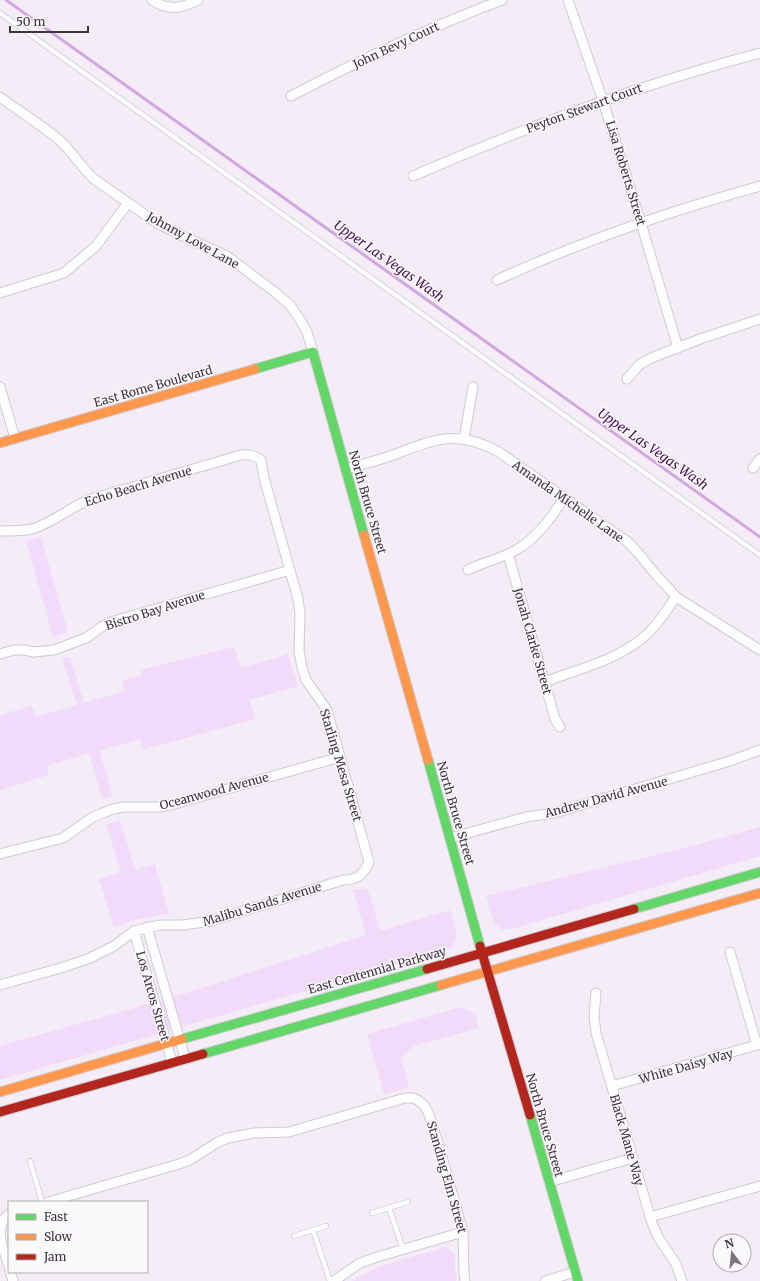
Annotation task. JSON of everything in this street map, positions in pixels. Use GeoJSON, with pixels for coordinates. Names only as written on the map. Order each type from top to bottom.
{"type":"FeatureCollection","features":[{"type":"Feature","properties":{"kind":"main road","name":"East Rome Boulevard"},"geometry":{"type":"LineString","coordinates":[[0,443],[313,352]]}},
{"type":"Feature","properties":{"kind":"main road","name":"North Bruce Street"},"geometry":{"type":"LineString","coordinates":[[313,352],[482,953],[576,1276]]}},
{"type":"Feature","properties":{"kind":"main road","name":"East Centennial Parkway"},"geometry":{"type":"LineString","coordinates":[[0,1092],[760,872]]}},
{"type":"Feature","properties":{"kind":"main road"},"geometry":{"type":"LineString","coordinates":[[0,1112],[760,893]]}},
{"type":"Feature","properties":{"kind":"street"},"geometry":{"type":"LineString","coordinates":[[152,0],[160,6],[168,8],[177,8],[198,0]]}},
{"type":"Feature","properties":{"kind":"street","name":"Lisa Roberts Street"},"geometry":{"type":"LineString","coordinates":[[568,0],[603,101],[641,222],[678,348]]}},
{"type":"Feature","properties":{"kind":"street","name":"John Bevy Court"},"geometry":{"type":"LineString","coordinates":[[291,96],[383,50],[498,1]]}},
{"type":"Feature","properties":{"kind":"street","name":"Peyton Stewart Court"},"geometry":{"type":"LineString","coordinates":[[413,176],[512,134],[603,101],[691,72],[760,53]]}},
{"type":"Feature","properties":{"kind":"street","name":"Johnny Love Lane"},"geometry":{"type":"LineString","coordinates":[[1,99],[44,128],[64,145],[90,175],[128,203],[168,229],[227,256],[276,293],[290,305],[301,321],[307,332],[313,352]]}},
{"type":"Feature","properties":{"kind":"street"},"geometry":{"type":"LineString","coordinates":[[497,280],[548,257],[641,222],[760,186]]}},
{"type":"Feature","properties":{"kind":"street"},"geometry":{"type":"LineString","coordinates":[[0,293],[64,273],[96,246],[128,203]]}},
{"type":"Feature","properties":{"kind":"street"},"geometry":{"type":"LineString","coordinates":[[627,379],[639,365],[651,358],[706,336],[760,319]]}},
{"type":"Feature","properties":{"kind":"street"},"geometry":{"type":"LineString","coordinates":[[0,387],[15,438]]}},
{"type":"Feature","properties":{"kind":"street"},"geometry":{"type":"LineString","coordinates":[[464,439],[473,387]]}},
{"type":"Feature","properties":{"kind":"street","name":"Amanda Michelle Lane"},"geometry":{"type":"LineString","coordinates":[[346,469],[396,454],[411,447],[440,438],[464,439],[486,445],[499,452],[628,542],[640,554],[657,576],[668,586],[676,597],[760,650]]}},
{"type":"Feature","properties":{"kind":"street","name":"Echo Beach Avenue"},"geometry":{"type":"LineString","coordinates":[[0,531],[31,529],[46,524],[76,505],[91,499],[241,455],[249,454],[256,456]]}},
{"type":"Feature","properties":{"kind":"street","name":"Starling Mesa Street"},"geometry":{"type":"LineString","coordinates":[[256,456],[261,460],[264,478],[299,606],[299,652],[302,667],[306,680],[327,710],[368,855],[369,862],[365,870]]}},
{"type":"Feature","properties":{"kind":"street"},"geometry":{"type":"LineString","coordinates":[[753,468],[760,458]]}},
{"type":"Feature","properties":{"kind":"street"},"geometry":{"type":"LineString","coordinates":[[468,570],[516,550],[538,532],[550,519],[564,498]]}},
{"type":"Feature","properties":{"kind":"street","name":"Jonah Clarke Street"},"geometry":{"type":"LineString","coordinates":[[508,554],[555,719],[560,727]]}},
{"type":"Feature","properties":{"kind":"street","name":"Bistro Bay Avenue"},"geometry":{"type":"LineString","coordinates":[[0,654],[14,650],[43,652],[63,647],[86,638],[103,626],[114,621],[290,570]]}},
{"type":"Feature","properties":{"kind":"street"},"geometry":{"type":"LineString","coordinates":[[545,682],[609,658],[634,644],[656,625],[676,597]]}},
{"type":"Feature","properties":{"kind":"street","name":"Andrew David Avenue"},"geometry":{"type":"LineString","coordinates":[[450,838],[526,818],[554,813],[730,761],[760,750]]}},
{"type":"Feature","properties":{"kind":"street","name":"Oceanwood Avenue"},"geometry":{"type":"LineString","coordinates":[[0,854],[63,838],[93,816],[113,809],[124,807],[159,807],[171,805],[340,757]]}},
{"type":"Feature","properties":{"kind":"street","name":"Malibu Sands Avenue"},"geometry":{"type":"LineString","coordinates":[[0,985],[90,958],[114,946],[134,931],[160,924],[194,924],[211,921],[343,880],[352,880],[360,876],[365,870]]}},
{"type":"Feature","properties":{"kind":"street","name":"Los Arcos Street"},"geometry":{"type":"LineString","coordinates":[[147,927],[185,1058]]}},
{"type":"Feature","properties":{"kind":"street","name":"Los Arcos Street"},"geometry":{"type":"LineString","coordinates":[[134,931],[172,1062]]}},
{"type":"Feature","properties":{"kind":"street"},"geometry":{"type":"LineString","coordinates":[[730,952],[759,1045]]}},
{"type":"Feature","properties":{"kind":"street","name":"Black Mane Way"},"geometry":{"type":"LineString","coordinates":[[596,993],[594,1024],[650,1217],[658,1237],[676,1264],[682,1281]]}},
{"type":"Feature","properties":{"kind":"street","name":"White Daisy Way"},"geometry":{"type":"LineString","coordinates":[[612,1086],[759,1045]]}},
{"type":"Feature","properties":{"kind":"street","name":"Standing Elm Street"},"geometry":{"type":"LineString","coordinates":[[51,1201],[179,1164],[190,1160],[218,1142],[234,1136],[254,1133],[289,1132],[405,1098],[413,1098],[419,1101],[428,1112],[439,1146],[463,1232],[465,1281]]}},
{"type":"Feature","properties":{"kind":"street"},"geometry":{"type":"LineString","coordinates":[[549,1182],[633,1158]]}},
{"type":"Feature","properties":{"kind":"street"},"geometry":{"type":"LineString","coordinates":[[650,1217],[760,1186]]}},
{"type":"Feature","properties":{"kind":"street"},"geometry":{"type":"LineString","coordinates":[[2,1222],[1,1241],[8,1264]]}},
{"type":"Feature","properties":{"kind":"street"},"geometry":{"type":"LineString","coordinates":[[334,1281],[360,1263],[463,1232]]}},
{"type":"Feature","properties":{"kind":"street"},"geometry":{"type":"LineString","coordinates":[[545,1281],[576,1276]]}},
{"type":"Feature","properties":{"kind":"lane"},"geometry":{"type":"LineString","coordinates":[[0,13],[760,555]]}},
{"type":"Feature","properties":{"kind":"lane"},"geometry":{"type":"LineString","coordinates":[[30,1160],[42,1201]]}},
{"type":"Feature","properties":{"kind":"lane"},"geometry":{"type":"LineString","coordinates":[[372,1213],[408,1202]]}},
{"type":"Feature","properties":{"kind":"lane"},"geometry":{"type":"LineString","coordinates":[[389,1208],[403,1249]]}},
{"type":"Feature","properties":{"kind":"lane"},"geometry":{"type":"LineString","coordinates":[[294,1236],[326,1226]]}},
{"type":"Feature","properties":{"kind":"lane"},"geometry":{"type":"LineString","coordinates":[[313,1230],[330,1281]]}},
{"type":"Feature","properties":{"kind":"shaded area"},"geometry":{"type":"Polygon","coordinates":[[[41,537],[68,632],[53,637],[26,541],[41,537]]]}},
{"type":"Feature","properties":{"kind":"shaded area"},"geometry":{"type":"Polygon","coordinates":[[[234,647],[241,668],[288,654],[298,686],[250,700],[255,719],[143,750],[140,739],[100,751],[112,796],[102,799],[89,753],[47,766],[49,775],[0,790],[0,715],[32,706],[36,716],[77,705],[62,658],[70,657],[84,703],[125,691],[122,680],[142,676],[141,670],[234,647]]]}},
{"type":"Feature","properties":{"kind":"shaded area"},"geometry":{"type":"Polygon","coordinates":[[[120,820],[135,870],[155,864],[169,914],[141,919],[114,928],[99,879],[121,872],[106,824],[120,820]]]}},
{"type":"Feature","properties":{"kind":"shaded area"},"geometry":{"type":"Polygon","coordinates":[[[760,827],[760,856],[515,928],[503,930],[494,924],[486,896],[696,845],[760,827]]]}},
{"type":"Feature","properties":{"kind":"shaded area"},"geometry":{"type":"Polygon","coordinates":[[[368,889],[380,931],[450,910],[457,936],[452,948],[0,1080],[0,1046],[180,995],[366,935],[353,890],[368,889]]]}},
{"type":"Feature","properties":{"kind":"shaded area"},"geometry":{"type":"Polygon","coordinates":[[[461,1007],[475,1014],[479,1028],[415,1046],[401,1058],[409,1087],[384,1094],[367,1034],[461,1007]]]}},
{"type":"Feature","properties":{"kind":"shaded area"},"geometry":{"type":"Polygon","coordinates":[[[445,1247],[454,1253],[456,1281],[352,1281],[381,1266],[445,1247]]]}},
{"type":"Feature","properties":{"kind":"waterway","name":"Upper Las Vegas Wash"},"geometry":{"type":"LineString","coordinates":[[6,0],[760,537]]}},
{"type":"Feature","properties":{"kind":"traffic: fast"},"geometry":{"type":"LineString","coordinates":[[255,369],[313,352],[364,535]]}},
{"type":"Feature","properties":{"kind":"traffic: fast"},"geometry":{"type":"LineString","coordinates":[[428,760],[480,946]]}},
{"type":"Feature","properties":{"kind":"traffic: fast"},"geometry":{"type":"LineString","coordinates":[[634,909],[760,872]]}},
{"type":"Feature","properties":{"kind":"traffic: fast"},"geometry":{"type":"LineString","coordinates":[[182,1039],[427,969]]}},
{"type":"Feature","properties":{"kind":"traffic: fast"},"geometry":{"type":"LineString","coordinates":[[203,1054],[441,985]]}},
{"type":"Feature","properties":{"kind":"traffic: fast"},"geometry":{"type":"LineString","coordinates":[[530,1115],[578,1281]]}},
{"type":"Feature","properties":{"kind":"traffic: slow"},"geometry":{"type":"LineString","coordinates":[[0,443],[255,369]]}},
{"type":"Feature","properties":{"kind":"traffic: slow"},"geometry":{"type":"LineString","coordinates":[[364,535],[428,760]]}},
{"type":"Feature","properties":{"kind":"traffic: slow"},"geometry":{"type":"LineString","coordinates":[[441,985],[760,893]]}},
{"type":"Feature","properties":{"kind":"traffic: slow"},"geometry":{"type":"LineString","coordinates":[[0,1092],[182,1039]]}},
{"type":"Feature","properties":{"kind":"traffic: jam"},"geometry":{"type":"LineString","coordinates":[[427,969],[634,909]]}},
{"type":"Feature","properties":{"kind":"traffic: jam"},"geometry":{"type":"LineString","coordinates":[[480,946],[530,1115]]}},
{"type":"Feature","properties":{"kind":"traffic: jam"},"geometry":{"type":"LineString","coordinates":[[0,1112],[203,1054]]}}]}
